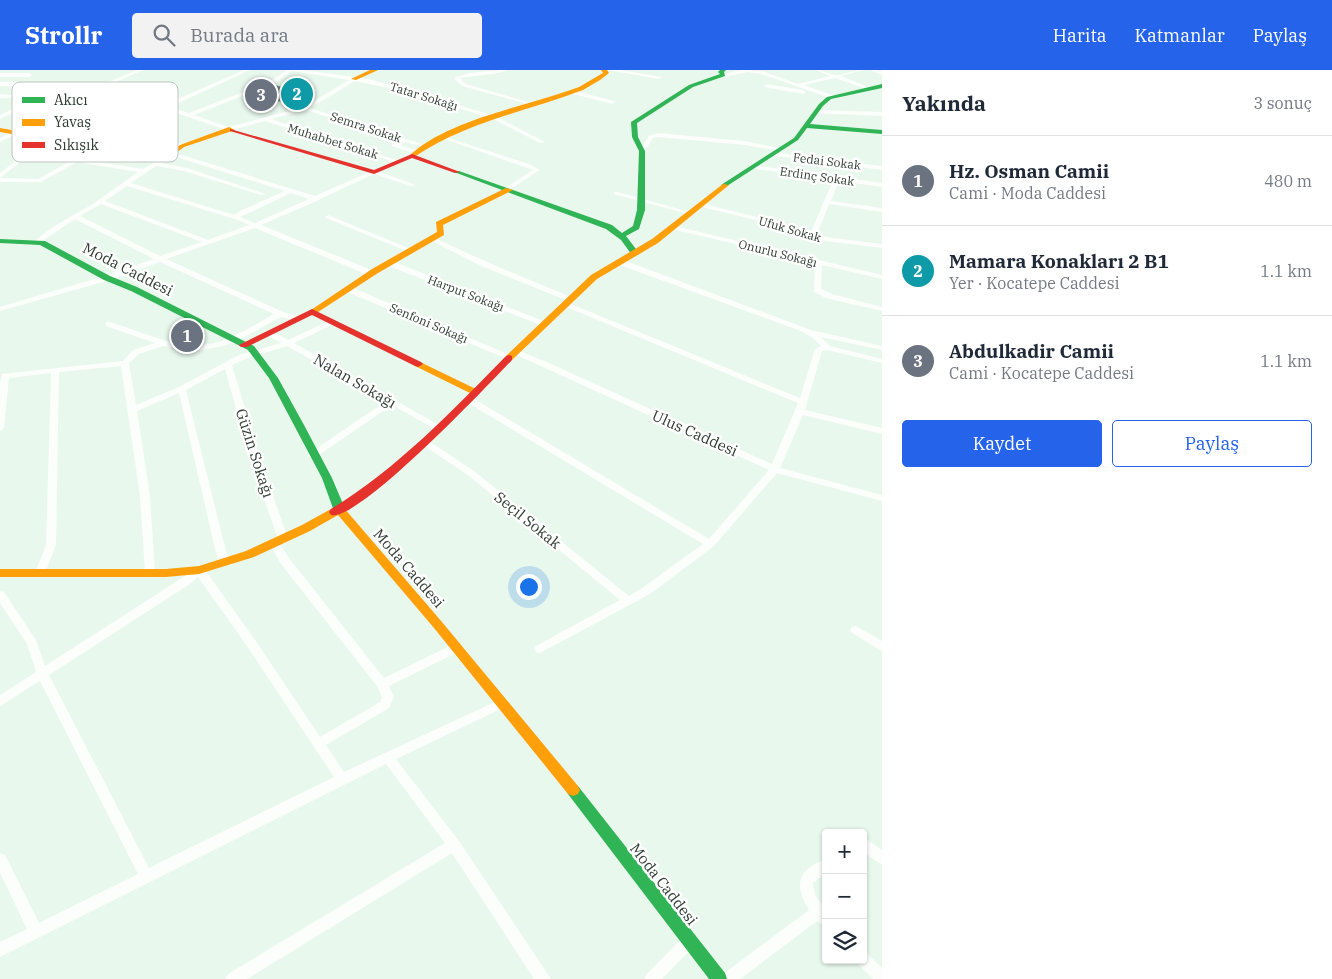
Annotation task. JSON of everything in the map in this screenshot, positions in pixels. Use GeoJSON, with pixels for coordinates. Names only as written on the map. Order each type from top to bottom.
{"type":"FeatureCollection","features":[{"type":"Feature","properties":{"kind":"street"},"geometry":{"type":"LineString","coordinates":[[21,82],[36,70]]}},
{"type":"Feature","properties":{"kind":"street"},"geometry":{"type":"LineString","coordinates":[[112,82],[140,70]]}},
{"type":"Feature","properties":{"kind":"street"},"geometry":{"type":"LineString","coordinates":[[178,101],[248,70]]}},
{"type":"Feature","properties":{"kind":"street"},"geometry":{"type":"LineString","coordinates":[[190,115],[271,83],[292,70]]}},
{"type":"Feature","properties":{"kind":"street","name":"Tatar Sokağı"},"geometry":{"type":"LineString","coordinates":[[292,70],[379,83],[493,117],[542,142]]}},
{"type":"Feature","properties":{"kind":"street"},"geometry":{"type":"LineString","coordinates":[[178,149],[228,129],[306,108],[354,79],[375,70]]}},
{"type":"Feature","properties":{"kind":"street"},"geometry":{"type":"LineString","coordinates":[[505,70],[488,75],[465,75],[456,78],[464,85],[529,104]]}},
{"type":"Feature","properties":{"kind":"street"},"geometry":{"type":"LineString","coordinates":[[0,309],[107,278],[256,225],[399,162],[444,137],[529,104],[572,92],[602,78],[606,73],[604,70]]}},
{"type":"Feature","properties":{"kind":"street"},"geometry":{"type":"LineString","coordinates":[[610,70],[659,77]]}},
{"type":"Feature","properties":{"kind":"street"},"geometry":{"type":"LineString","coordinates":[[623,235],[632,232],[637,226],[640,200],[640,161],[642,151],[636,143],[633,134],[634,122],[692,86],[723,73],[748,70],[762,73],[833,97]]}},
{"type":"Feature","properties":{"kind":"street"},"geometry":{"type":"LineString","coordinates":[[818,70],[868,88]]}},
{"type":"Feature","properties":{"kind":"street"},"geometry":{"type":"LineString","coordinates":[[798,85],[861,70]]}},
{"type":"Feature","properties":{"kind":"street"},"geometry":{"type":"LineString","coordinates":[[874,70],[882,72]]}},
{"type":"Feature","properties":{"kind":"street"},"geometry":{"type":"LineString","coordinates":[[0,75],[29,75]]}},
{"type":"Feature","properties":{"kind":"street"},"geometry":{"type":"LineString","coordinates":[[766,86],[833,97]]}},
{"type":"Feature","properties":{"kind":"street"},"geometry":{"type":"LineString","coordinates":[[0,572],[150,573],[199,570],[231,562],[278,541],[338,509],[392,472],[426,443],[566,301],[594,278],[674,228],[695,209],[751,167],[796,140],[820,105],[833,97],[882,86]]}},
{"type":"Feature","properties":{"kind":"street"},"geometry":{"type":"LineString","coordinates":[[572,92],[612,102]]}},
{"type":"Feature","properties":{"kind":"street","name":"Semra Sokak"},"geometry":{"type":"LineString","coordinates":[[306,108],[405,140],[418,152]]}},
{"type":"Feature","properties":{"kind":"street"},"geometry":{"type":"LineString","coordinates":[[178,111],[228,129],[414,185]]}},
{"type":"Feature","properties":{"kind":"street"},"geometry":{"type":"LineString","coordinates":[[0,112],[10,112]]}},
{"type":"Feature","properties":{"kind":"street"},"geometry":{"type":"LineString","coordinates":[[0,117],[10,112]]}},
{"type":"Feature","properties":{"kind":"street"},"geometry":{"type":"LineString","coordinates":[[816,112],[882,114]]}},
{"type":"Feature","properties":{"kind":"street","name":"Muhabbet Sokak"},"geometry":{"type":"LineString","coordinates":[[266,120],[399,162]]}},
{"type":"Feature","properties":{"kind":"street"},"geometry":{"type":"LineString","coordinates":[[806,126],[882,132]]}},
{"type":"Feature","properties":{"kind":"street"},"geometry":{"type":"LineString","coordinates":[[0,140],[8,132]]}},
{"type":"Feature","properties":{"kind":"street","name":"Fedai Sokak"},"geometry":{"type":"LineString","coordinates":[[642,151],[651,137],[658,135],[745,143],[776,152],[882,168]]}},
{"type":"Feature","properties":{"kind":"street"},"geometry":{"type":"LineString","coordinates":[[244,345],[312,312],[371,273],[441,233],[440,224],[508,190],[537,170],[527,164],[444,137]]}},
{"type":"Feature","properties":{"kind":"street"},"geometry":{"type":"LineString","coordinates":[[405,140],[394,145],[418,152],[508,190],[609,227],[623,235],[629,241],[635,253]]}},
{"type":"Feature","properties":{"kind":"street"},"geometry":{"type":"LineString","coordinates":[[178,145],[182,146]]}},
{"type":"Feature","properties":{"kind":"street"},"geometry":{"type":"LineString","coordinates":[[178,156],[291,192],[317,198]]}},
{"type":"Feature","properties":{"kind":"street"},"geometry":{"type":"LineString","coordinates":[[0,178],[19,162]]}},
{"type":"Feature","properties":{"kind":"street"},"geometry":{"type":"LineString","coordinates":[[0,178],[39,181],[72,162]]}},
{"type":"Feature","properties":{"kind":"street"},"geometry":{"type":"LineString","coordinates":[[88,162],[144,171]]}},
{"type":"Feature","properties":{"kind":"street"},"geometry":{"type":"LineString","coordinates":[[0,241],[37,242],[75,216],[102,201],[158,162]]}},
{"type":"Feature","properties":{"kind":"street"},"geometry":{"type":"LineString","coordinates":[[154,164],[194,172],[263,194]]}},
{"type":"Feature","properties":{"kind":"street","name":"Erdinç Sokak"},"geometry":{"type":"LineString","coordinates":[[751,167],[882,185]]}},
{"type":"Feature","properties":{"kind":"street"},"geometry":{"type":"LineString","coordinates":[[813,235],[838,179]]}},
{"type":"Feature","properties":{"kind":"street"},"geometry":{"type":"LineString","coordinates":[[127,184],[256,225],[371,273]]}},
{"type":"Feature","properties":{"kind":"street"},"geometry":{"type":"LineString","coordinates":[[235,218],[242,212],[291,192]]}},
{"type":"Feature","properties":{"kind":"street","name":"Ufuk Sokak"},"geometry":{"type":"LineString","coordinates":[[616,193],[640,200],[791,227],[825,239],[882,246]]}},
{"type":"Feature","properties":{"kind":"street"},"geometry":{"type":"LineString","coordinates":[[94,200],[102,201],[208,242]]}},
{"type":"Feature","properties":{"kind":"street"},"geometry":{"type":"LineString","coordinates":[[828,202],[882,210]]}},
{"type":"Feature","properties":{"kind":"street"},"geometry":{"type":"LineString","coordinates":[[75,216],[160,259],[280,314],[299,319]]}},
{"type":"Feature","properties":{"kind":"street"},"geometry":{"type":"LineString","coordinates":[[328,216],[411,251]]}},
{"type":"Feature","properties":{"kind":"street","name":"Onurlu Sokağı"},"geometry":{"type":"LineString","coordinates":[[674,228],[882,277]]}},
{"type":"Feature","properties":{"kind":"street"},"geometry":{"type":"LineString","coordinates":[[432,239],[801,407],[882,431]]}},
{"type":"Feature","properties":{"kind":"street","name":"Moda Caddesi"},"geometry":{"type":"LineString","coordinates":[[37,242],[58,250],[107,278],[134,289],[244,345],[256,353],[273,378],[327,478],[338,509],[560,774],[719,979]]}},
{"type":"Feature","properties":{"kind":"street"},"geometry":{"type":"LineString","coordinates":[[620,262],[809,332],[816,336],[827,348]]}},
{"type":"Feature","properties":{"kind":"street","name":"Harput Sokağı"},"geometry":{"type":"LineString","coordinates":[[389,263],[544,323]]}},
{"type":"Feature","properties":{"kind":"street"},"geometry":{"type":"LineString","coordinates":[[820,263],[817,290],[829,296],[882,309]]}},
{"type":"Feature","properties":{"kind":"street","name":"Senfoni Sokağı"},"geometry":{"type":"LineString","coordinates":[[348,289],[512,355]]}},
{"type":"Feature","properties":{"kind":"street"},"geometry":{"type":"LineString","coordinates":[[312,312],[471,396],[710,544]]}},
{"type":"Feature","properties":{"kind":"street"},"geometry":{"type":"LineString","coordinates":[[109,324],[161,344],[204,348],[232,340],[280,314]]}},
{"type":"Feature","properties":{"kind":"street"},"geometry":{"type":"LineString","coordinates":[[133,409],[182,389],[242,357],[288,343],[331,322]]}},
{"type":"Feature","properties":{"kind":"street"},"geometry":{"type":"LineString","coordinates":[[809,332],[821,333],[882,348]]}},
{"type":"Feature","properties":{"kind":"street","name":"Nalan Sokağı"},"geometry":{"type":"LineString","coordinates":[[270,333],[440,428]]}},
{"type":"Feature","properties":{"kind":"street"},"geometry":{"type":"LineString","coordinates":[[0,428],[6,376],[125,363],[136,352],[161,344]]}},
{"type":"Feature","properties":{"kind":"street"},"geometry":{"type":"LineString","coordinates":[[540,650],[646,591],[710,544],[775,469],[801,407],[819,350],[827,348],[882,361]]}},
{"type":"Feature","properties":{"kind":"street","name":"Ulus Caddesi"},"geometry":{"type":"LineString","coordinates":[[512,355],[546,365],[775,469],[882,498]]}},
{"type":"Feature","properties":{"kind":"street"},"geometry":{"type":"LineString","coordinates":[[125,363],[145,496],[150,573]]}},
{"type":"Feature","properties":{"kind":"street","name":"Güzin Sokağı"},"geometry":{"type":"LineString","coordinates":[[228,366],[285,561],[382,684]]}},
{"type":"Feature","properties":{"kind":"street"},"geometry":{"type":"LineString","coordinates":[[40,573],[51,544],[55,370]]}},
{"type":"Feature","properties":{"kind":"street"},"geometry":{"type":"LineString","coordinates":[[182,389],[222,557],[231,562]]}},
{"type":"Feature","properties":{"kind":"street"},"geometry":{"type":"LineString","coordinates":[[313,455],[392,402]]}},
{"type":"Feature","properties":{"kind":"street","name":"Seçil Sokak"},"geometry":{"type":"LineString","coordinates":[[426,443],[472,474],[628,601]]}},
{"type":"Feature","properties":{"kind":"street"},"geometry":{"type":"LineString","coordinates":[[0,701],[186,581],[199,570]]}},
{"type":"Feature","properties":{"kind":"street"},"geometry":{"type":"LineString","coordinates":[[199,570],[342,779]]}},
{"type":"Feature","properties":{"kind":"street"},"geometry":{"type":"LineString","coordinates":[[0,595],[32,643],[42,674],[146,876]]}},
{"type":"Feature","properties":{"kind":"street"},"geometry":{"type":"LineString","coordinates":[[856,630],[882,647]]}},
{"type":"Feature","properties":{"kind":"street"},"geometry":{"type":"LineString","coordinates":[[318,744],[385,705],[388,697],[382,684],[456,648]]}},
{"type":"Feature","properties":{"kind":"street"},"geometry":{"type":"LineString","coordinates":[[0,950],[342,779],[502,704]]}},
{"type":"Feature","properties":{"kind":"street"},"geometry":{"type":"LineString","coordinates":[[388,758],[454,845],[543,979]]}},
{"type":"Feature","properties":{"kind":"street"},"geometry":{"type":"LineString","coordinates":[[234,979],[454,845]]}},
{"type":"Feature","properties":{"kind":"street"},"geometry":{"type":"LineString","coordinates":[[867,846],[882,858]]}},
{"type":"Feature","properties":{"kind":"street"},"geometry":{"type":"LineString","coordinates":[[0,859],[36,932]]}},
{"type":"Feature","properties":{"kind":"street"},"geometry":{"type":"LineString","coordinates":[[728,979],[822,916],[807,895],[806,883],[807,878],[822,869]]}},
{"type":"Feature","properties":{"kind":"street"},"geometry":{"type":"LineString","coordinates":[[652,979],[689,941]]}},
{"type":"Feature","properties":{"kind":"street"},"geometry":{"type":"LineString","coordinates":[[867,963],[882,978]]}},
{"type":"Feature","properties":{"kind":"building"},"geometry":{"type":"Polygon","coordinates":[[[274,85],[315,94],[295,105],[269,99],[264,102],[245,99],[274,85]]]}},
{"type":"Feature","properties":{"kind":"building"},"geometry":{"type":"Polygon","coordinates":[[[190,328],[205,333],[191,343],[175,338],[190,328]]]}},
{"type":"Feature","properties":{"kind":"traffic: fast"},"geometry":{"type":"LineString","coordinates":[[623,235],[636,227],[641,210],[642,151],[635,137],[634,122],[691,86],[723,75],[721,72],[723,70]]}},
{"type":"Feature","properties":{"kind":"traffic: fast"},"geometry":{"type":"LineString","coordinates":[[725,185],[796,139],[821,105],[829,98],[882,86]]}},
{"type":"Feature","properties":{"kind":"traffic: fast"},"geometry":{"type":"LineString","coordinates":[[807,126],[882,132]]}},
{"type":"Feature","properties":{"kind":"traffic: fast"},"geometry":{"type":"LineString","coordinates":[[457,172],[609,227],[624,238],[635,253]]}},
{"type":"Feature","properties":{"kind":"traffic: fast"},"geometry":{"type":"LineString","coordinates":[[0,241],[42,243],[107,278],[134,289],[251,348],[273,378],[299,425],[327,478],[340,511]]}},
{"type":"Feature","properties":{"kind":"traffic: fast"},"geometry":{"type":"LineString","coordinates":[[573,790],[719,979]]}},
{"type":"Feature","properties":{"kind":"traffic: slow"},"geometry":{"type":"LineString","coordinates":[[354,79],[375,70]]}},
{"type":"Feature","properties":{"kind":"traffic: slow"},"geometry":{"type":"LineString","coordinates":[[412,156],[441,138],[471,124],[563,95],[590,84],[606,73],[604,70]]}},
{"type":"Feature","properties":{"kind":"traffic: slow"},"geometry":{"type":"LineString","coordinates":[[178,149],[182,146],[229,129],[232,130]]}},
{"type":"Feature","properties":{"kind":"traffic: slow"},"geometry":{"type":"LineString","coordinates":[[0,130],[12,132]]}},
{"type":"Feature","properties":{"kind":"traffic: slow"},"geometry":{"type":"LineString","coordinates":[[509,358],[594,277],[655,241],[725,185]]}},
{"type":"Feature","properties":{"kind":"traffic: slow"},"geometry":{"type":"LineString","coordinates":[[312,312],[375,271],[441,233],[439,224],[509,190]]}},
{"type":"Feature","properties":{"kind":"traffic: slow"},"geometry":{"type":"LineString","coordinates":[[418,364],[475,392]]}},
{"type":"Feature","properties":{"kind":"traffic: slow"},"geometry":{"type":"LineString","coordinates":[[340,511],[438,625],[573,790]]}},
{"type":"Feature","properties":{"kind":"traffic: slow"},"geometry":{"type":"LineString","coordinates":[[0,573],[166,573],[199,570],[250,554],[335,512]]}},
{"type":"Feature","properties":{"kind":"traffic: jam"},"geometry":{"type":"LineString","coordinates":[[232,130],[374,172],[412,156],[457,172]]}},
{"type":"Feature","properties":{"kind":"traffic: jam"},"geometry":{"type":"LineString","coordinates":[[244,345],[312,312],[418,364]]}},
{"type":"Feature","properties":{"kind":"traffic: jam"},"geometry":{"type":"LineString","coordinates":[[335,512],[360,496],[406,461],[509,358]]}},
{"type":"Feature","properties":{"kind":"place","name":"Mamara Konakları 2 B1"},"geometry":{"type":"Point","coordinates":[297,94]}},
{"type":"Feature","properties":{"kind":"place","name":"Abdulkadir Camii"},"geometry":{"type":"Point","coordinates":[261,95]}},
{"type":"Feature","properties":{"kind":"place","name":"Hz. Osman Camii"},"geometry":{"type":"Point","coordinates":[187,336]}}]}
